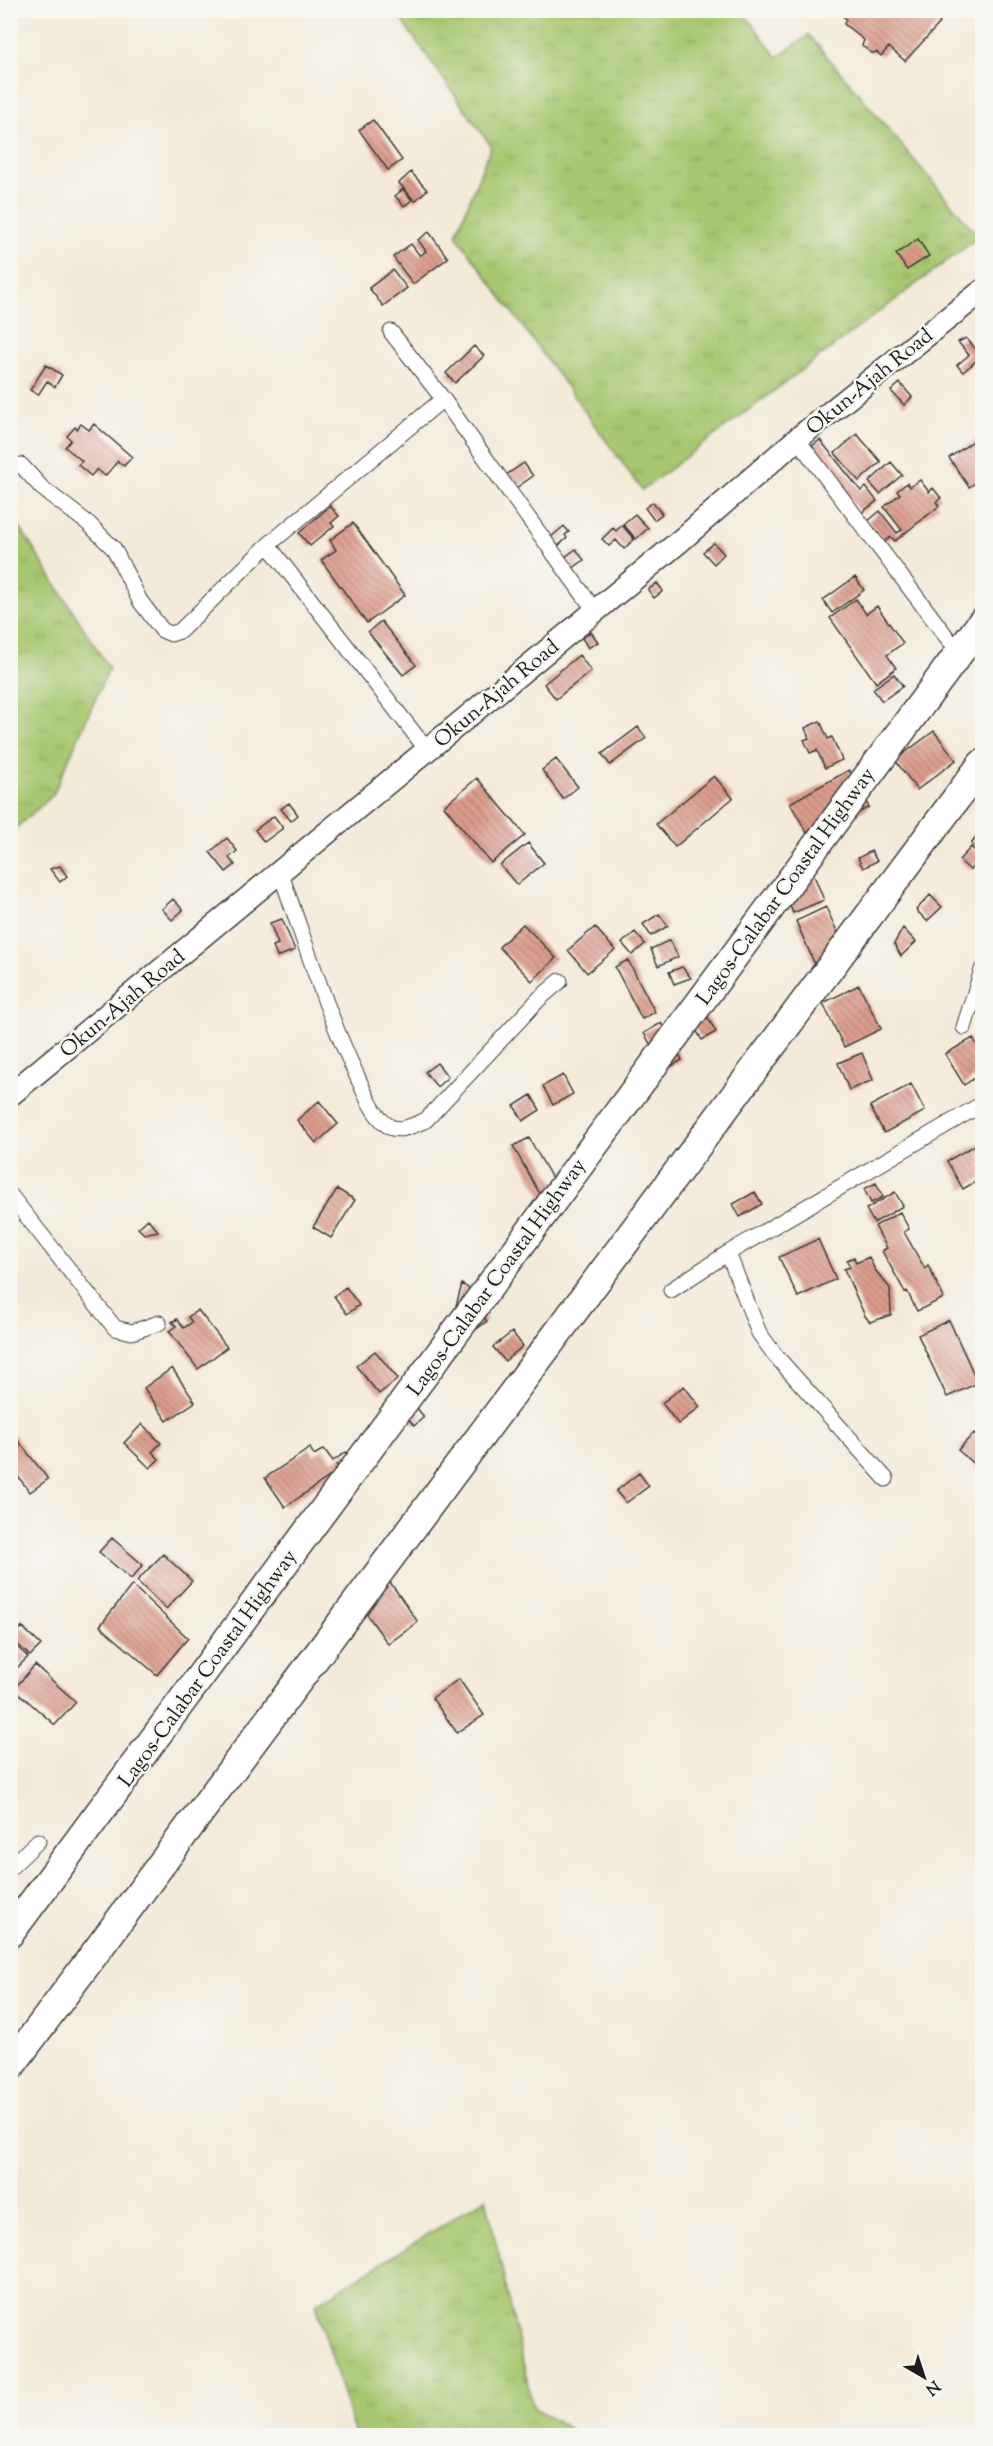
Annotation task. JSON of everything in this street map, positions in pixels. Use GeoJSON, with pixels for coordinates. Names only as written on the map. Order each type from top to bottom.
{"type":"FeatureCollection","features":[{"type":"Feature","properties":{"kind":"highway","name":"Lagos-Calabar Coastal Highway"},"geometry":{"type":"LineString","coordinates":[[10,1933],[982,622]]}},
{"type":"Feature","properties":{"kind":"highway"},"geometry":{"type":"LineString","coordinates":[[10,2067],[982,764]]}},
{"type":"Feature","properties":{"kind":"street","name":"Okun-Ajah Road"},"geometry":{"type":"LineString","coordinates":[[10,1095],[680,541],[798,439],[982,291]]}},
{"type":"Feature","properties":{"kind":"street"},"geometry":{"type":"LineString","coordinates":[[391,332],[443,399],[595,611]]}},
{"type":"Feature","properties":{"kind":"street"},"geometry":{"type":"LineString","coordinates":[[21,465],[42,488],[89,524],[114,549],[140,601],[162,630],[171,634],[180,631],[268,545],[443,399]]}},
{"type":"Feature","properties":{"kind":"street"},"geometry":{"type":"LineString","coordinates":[[798,439],[949,640]]}},
{"type":"Feature","properties":{"kind":"street"},"geometry":{"type":"LineString","coordinates":[[268,545],[427,750]]}},
{"type":"Feature","properties":{"kind":"street"},"geometry":{"type":"LineString","coordinates":[[280,872],[342,1044],[370,1103],[388,1126],[403,1129],[426,1120],[539,999],[560,981]]}},
{"type":"Feature","properties":{"kind":"street"},"geometry":{"type":"LineString","coordinates":[[964,1027],[982,970]]}},
{"type":"Feature","properties":{"kind":"street"},"geometry":{"type":"LineString","coordinates":[[671,1290],[728,1253],[982,1104]]}},
{"type":"Feature","properties":{"kind":"street"},"geometry":{"type":"LineString","coordinates":[[10,1195],[115,1328],[132,1332],[159,1323]]}},
{"type":"Feature","properties":{"kind":"street"},"geometry":{"type":"LineString","coordinates":[[728,1253],[759,1333],[774,1355],[886,1479]]}},
{"type":"Feature","properties":{"kind":"street"},"geometry":{"type":"LineString","coordinates":[[10,1868],[38,1841]]}},
{"type":"Feature","properties":{"kind":"green space"},"geometry":{"type":"Polygon","coordinates":[[[395,11],[743,11],[777,57],[809,35],[979,237],[642,490],[456,235],[491,146],[395,11]]]}},
{"type":"Feature","properties":{"kind":"green space"},"geometry":{"type":"Polygon","coordinates":[[[10,512],[109,668],[53,795],[11,832],[10,512]]]}},
{"type":"Feature","properties":{"kind":"green space"},"geometry":{"type":"Polygon","coordinates":[[[486,2198],[533,2407],[580,2435],[355,2435],[316,2304],[486,2198]]]}},
{"type":"Feature","properties":{"kind":"building"},"geometry":{"type":"Polygon","coordinates":[[[846,10],[926,10],[940,23],[905,61],[889,47],[881,56],[862,46],[864,40],[844,24],[846,19],[842,15],[846,10]]]}},
{"type":"Feature","properties":{"kind":"building"},"geometry":{"type":"Polygon","coordinates":[[[373,120],[402,160],[388,170],[359,130],[373,120]]]}},
{"type":"Feature","properties":{"kind":"building"},"geometry":{"type":"Polygon","coordinates":[[[411,172],[427,190],[415,201],[399,183],[411,172]]]}},
{"type":"Feature","properties":{"kind":"building"},"geometry":{"type":"Polygon","coordinates":[[[403,189],[412,200],[404,206],[395,196],[403,189]]]}},
{"type":"Feature","properties":{"kind":"building"},"geometry":{"type":"Polygon","coordinates":[[[429,232],[448,258],[413,284],[393,257],[411,244],[420,256],[426,251],[418,240],[429,232]]]}},
{"type":"Feature","properties":{"kind":"building"},"geometry":{"type":"Polygon","coordinates":[[[918,239],[929,256],[907,270],[896,254],[918,239]]]}},
{"type":"Feature","properties":{"kind":"building"},"geometry":{"type":"Polygon","coordinates":[[[393,270],[407,288],[383,306],[369,288],[393,270]]]}},
{"type":"Feature","properties":{"kind":"building"},"geometry":{"type":"Polygon","coordinates":[[[966,338],[982,356],[963,372],[957,365],[969,355],[958,342],[966,338]]]}},
{"type":"Feature","properties":{"kind":"building"},"geometry":{"type":"Polygon","coordinates":[[[474,346],[484,356],[455,383],[446,373],[474,346]]]}},
{"type":"Feature","properties":{"kind":"building"},"geometry":{"type":"Polygon","coordinates":[[[46,365],[62,375],[55,387],[47,381],[38,395],[30,390],[46,365]]]}},
{"type":"Feature","properties":{"kind":"building"},"geometry":{"type":"Polygon","coordinates":[[[900,383],[912,397],[904,405],[891,391],[900,383]]]}},
{"type":"Feature","properties":{"kind":"building"},"geometry":{"type":"Polygon","coordinates":[[[81,424],[89,430],[94,424],[132,457],[124,466],[118,461],[105,476],[97,469],[91,476],[78,465],[82,461],[65,447],[71,440],[67,436],[81,424]]]}},
{"type":"Feature","properties":{"kind":"building"},"geometry":{"type":"Polygon","coordinates":[[[857,434],[881,462],[859,481],[835,453],[857,434]]]}},
{"type":"Feature","properties":{"kind":"building"},"geometry":{"type":"Polygon","coordinates":[[[982,435],[982,478],[969,487],[949,458],[982,435]]]}},
{"type":"Feature","properties":{"kind":"building"},"geometry":{"type":"Polygon","coordinates":[[[820,440],[861,491],[866,487],[877,501],[861,513],[809,448],[820,440]]]}},
{"type":"Feature","properties":{"kind":"building"},"geometry":{"type":"Polygon","coordinates":[[[891,462],[902,475],[880,494],[869,482],[891,462]]]}},
{"type":"Feature","properties":{"kind":"building"},"geometry":{"type":"Polygon","coordinates":[[[524,463],[533,476],[516,488],[506,475],[524,463]]]}},
{"type":"Feature","properties":{"kind":"building"},"geometry":{"type":"Polygon","coordinates":[[[920,480],[929,492],[933,488],[941,498],[936,502],[939,506],[895,541],[891,537],[884,542],[868,521],[880,511],[897,533],[902,530],[884,507],[900,494],[897,491],[907,483],[910,487],[920,480]]]}},
{"type":"Feature","properties":{"kind":"building"},"geometry":{"type":"Polygon","coordinates":[[[653,502],[662,514],[654,520],[645,508],[653,502]]]}},
{"type":"Feature","properties":{"kind":"building"},"geometry":{"type":"Polygon","coordinates":[[[330,506],[339,516],[331,523],[334,526],[310,546],[299,533],[330,506]]]}},
{"type":"Feature","properties":{"kind":"building"},"geometry":{"type":"Polygon","coordinates":[[[635,514],[648,528],[636,539],[623,524],[635,514]]]}},
{"type":"Feature","properties":{"kind":"building"},"geometry":{"type":"Polygon","coordinates":[[[353,523],[405,595],[367,623],[321,560],[336,550],[330,540],[353,523]]]}},
{"type":"Feature","properties":{"kind":"building"},"geometry":{"type":"Polygon","coordinates":[[[622,525],[634,539],[624,549],[616,540],[609,546],[602,539],[613,528],[616,531],[622,525]]]}},
{"type":"Feature","properties":{"kind":"building"},"geometry":{"type":"Polygon","coordinates":[[[564,526],[569,532],[565,535],[567,538],[558,546],[551,537],[564,526]]]}},
{"type":"Feature","properties":{"kind":"building"},"geometry":{"type":"Polygon","coordinates":[[[714,543],[724,554],[714,564],[703,552],[714,543]]]}},
{"type":"Feature","properties":{"kind":"building"},"geometry":{"type":"Polygon","coordinates":[[[576,549],[584,560],[573,568],[565,557],[576,549]]]}},
{"type":"Feature","properties":{"kind":"building"},"geometry":{"type":"Polygon","coordinates":[[[855,577],[864,590],[832,613],[823,600],[855,577]]]}},
{"type":"Feature","properties":{"kind":"building"},"geometry":{"type":"Polygon","coordinates":[[[657,583],[663,591],[654,598],[648,590],[657,583]]]}},
{"type":"Feature","properties":{"kind":"building"},"geometry":{"type":"Polygon","coordinates":[[[856,599],[866,614],[877,606],[903,643],[887,655],[896,668],[876,683],[830,618],[856,599]]]}},
{"type":"Feature","properties":{"kind":"building"},"geometry":{"type":"Polygon","coordinates":[[[381,621],[416,665],[403,675],[368,632],[381,621]]]}},
{"type":"Feature","properties":{"kind":"building"},"geometry":{"type":"Polygon","coordinates":[[[591,632],[598,642],[588,648],[582,638],[591,632]]]}},
{"type":"Feature","properties":{"kind":"building"},"geometry":{"type":"Polygon","coordinates":[[[579,655],[591,671],[556,699],[544,684],[579,655]]]}},
{"type":"Feature","properties":{"kind":"building"},"geometry":{"type":"Polygon","coordinates":[[[894,674],[903,686],[882,701],[873,689],[894,674]]]}},
{"type":"Feature","properties":{"kind":"building"},"geometry":{"type":"Polygon","coordinates":[[[820,721],[828,739],[832,737],[842,760],[825,768],[817,750],[810,753],[804,740],[809,738],[805,728],[820,721]]]}},
{"type":"Feature","properties":{"kind":"building"},"geometry":{"type":"Polygon","coordinates":[[[638,727],[646,738],[610,765],[602,754],[638,727]]]}},
{"type":"Feature","properties":{"kind":"building"},"geometry":{"type":"Polygon","coordinates":[[[934,731],[956,760],[917,790],[895,760],[934,731]]]}},
{"type":"Feature","properties":{"kind":"building"},"geometry":{"type":"Polygon","coordinates":[[[556,759],[578,787],[563,799],[542,770],[556,759]]]}},
{"type":"Feature","properties":{"kind":"building"},"geometry":{"type":"Polygon","coordinates":[[[849,770],[869,807],[811,840],[790,803],[849,770]]]}},
{"type":"Feature","properties":{"kind":"building"},"geometry":{"type":"Polygon","coordinates":[[[714,776],[733,798],[675,847],[656,824],[714,776]]]}},
{"type":"Feature","properties":{"kind":"building"},"geometry":{"type":"Polygon","coordinates":[[[477,778],[525,835],[491,863],[444,806],[477,778]]]}},
{"type":"Feature","properties":{"kind":"building"},"geometry":{"type":"Polygon","coordinates":[[[289,803],[298,815],[291,821],[281,809],[289,803]]]}},
{"type":"Feature","properties":{"kind":"building"},"geometry":{"type":"Polygon","coordinates":[[[274,816],[283,828],[264,842],[255,830],[274,816]]]}},
{"type":"Feature","properties":{"kind":"building"},"geometry":{"type":"Polygon","coordinates":[[[979,834],[982,836],[982,853],[971,844],[979,834]]]}},
{"type":"Feature","properties":{"kind":"building"},"geometry":{"type":"Polygon","coordinates":[[[227,838],[237,851],[229,858],[235,865],[226,872],[210,852],[227,838]]]}},
{"type":"Feature","properties":{"kind":"building"},"geometry":{"type":"Polygon","coordinates":[[[528,843],[544,863],[517,885],[500,865],[528,843]]]}},
{"type":"Feature","properties":{"kind":"building"},"geometry":{"type":"Polygon","coordinates":[[[971,847],[981,856],[970,870],[959,860],[971,847]]]}},
{"type":"Feature","properties":{"kind":"building"},"geometry":{"type":"Polygon","coordinates":[[[871,851],[877,861],[863,868],[858,858],[871,851]]]}},
{"type":"Feature","properties":{"kind":"building"},"geometry":{"type":"Polygon","coordinates":[[[60,866],[67,876],[60,882],[50,869],[60,866]]]}},
{"type":"Feature","properties":{"kind":"building"},"geometry":{"type":"Polygon","coordinates":[[[811,868],[824,900],[793,913],[780,881],[811,868]]]}},
{"type":"Feature","properties":{"kind":"building"},"geometry":{"type":"Polygon","coordinates":[[[930,895],[942,907],[927,921],[916,910],[930,895]]]}},
{"type":"Feature","properties":{"kind":"building"},"geometry":{"type":"Polygon","coordinates":[[[173,899],[183,910],[172,920],[162,909],[173,899]]]}},
{"type":"Feature","properties":{"kind":"building"},"geometry":{"type":"Polygon","coordinates":[[[826,907],[848,956],[817,969],[796,921],[826,907]]]}},
{"type":"Feature","properties":{"kind":"building"},"geometry":{"type":"Polygon","coordinates":[[[659,914],[668,926],[651,936],[643,924],[659,914]]]}},
{"type":"Feature","properties":{"kind":"building"},"geometry":{"type":"Polygon","coordinates":[[[282,919],[295,950],[277,957],[273,946],[278,944],[270,923],[282,919]]]}},
{"type":"Feature","properties":{"kind":"building"},"geometry":{"type":"Polygon","coordinates":[[[523,924],[556,958],[532,981],[499,947],[523,924]]]}},
{"type":"Feature","properties":{"kind":"building"},"geometry":{"type":"Polygon","coordinates":[[[595,927],[615,950],[587,973],[568,950],[595,927]]]}},
{"type":"Feature","properties":{"kind":"building"},"geometry":{"type":"Polygon","coordinates":[[[903,928],[916,942],[901,956],[894,944],[903,928]]]}},
{"type":"Feature","properties":{"kind":"building"},"geometry":{"type":"Polygon","coordinates":[[[635,932],[645,944],[632,955],[622,943],[635,932]]]}},
{"type":"Feature","properties":{"kind":"building"},"geometry":{"type":"Polygon","coordinates":[[[670,940],[678,957],[658,966],[651,949],[670,940]]]}},
{"type":"Feature","properties":{"kind":"building"},"geometry":{"type":"Polygon","coordinates":[[[628,960],[655,1012],[642,1019],[615,967],[628,960]]]}},
{"type":"Feature","properties":{"kind":"building"},"geometry":{"type":"Polygon","coordinates":[[[682,967],[691,978],[674,984],[669,972],[682,967]]]}},
{"type":"Feature","properties":{"kind":"building"},"geometry":{"type":"Polygon","coordinates":[[[859,985],[881,1029],[844,1047],[823,1003],[859,985]]]}},
{"type":"Feature","properties":{"kind":"building"},"geometry":{"type":"Polygon","coordinates":[[[700,1004],[716,1032],[702,1040],[686,1012],[700,1004]]]}},
{"type":"Feature","properties":{"kind":"building"},"geometry":{"type":"Polygon","coordinates":[[[661,1023],[682,1060],[665,1070],[644,1033],[661,1023]]]}},
{"type":"Feature","properties":{"kind":"building"},"geometry":{"type":"Polygon","coordinates":[[[973,1038],[982,1055],[982,1073],[964,1085],[945,1054],[973,1038]]]}},
{"type":"Feature","properties":{"kind":"building"},"geometry":{"type":"Polygon","coordinates":[[[862,1053],[873,1080],[849,1090],[838,1063],[862,1053]]]}},
{"type":"Feature","properties":{"kind":"building"},"geometry":{"type":"Polygon","coordinates":[[[437,1063],[448,1077],[437,1087],[425,1072],[437,1063]]]}},
{"type":"Feature","properties":{"kind":"building"},"geometry":{"type":"Polygon","coordinates":[[[563,1075],[573,1094],[553,1105],[543,1086],[563,1075]]]}},
{"type":"Feature","properties":{"kind":"building"},"geometry":{"type":"Polygon","coordinates":[[[911,1084],[925,1111],[884,1133],[870,1106],[911,1084]]]}},
{"type":"Feature","properties":{"kind":"building"},"geometry":{"type":"Polygon","coordinates":[[[531,1095],[540,1110],[523,1121],[514,1106],[531,1095]]]}},
{"type":"Feature","properties":{"kind":"building"},"geometry":{"type":"Polygon","coordinates":[[[319,1101],[338,1124],[316,1143],[297,1120],[319,1101]]]}},
{"type":"Feature","properties":{"kind":"building"},"geometry":{"type":"Polygon","coordinates":[[[529,1138],[565,1201],[549,1210],[513,1146],[529,1138]]]}},
{"type":"Feature","properties":{"kind":"building"},"geometry":{"type":"Polygon","coordinates":[[[982,1141],[982,1178],[963,1189],[947,1161],[982,1141]]]}},
{"type":"Feature","properties":{"kind":"building"},"geometry":{"type":"Polygon","coordinates":[[[876,1183],[883,1197],[871,1203],[864,1189],[876,1183]]]}},
{"type":"Feature","properties":{"kind":"building"},"geometry":{"type":"Polygon","coordinates":[[[337,1189],[355,1200],[331,1238],[313,1227],[337,1189]]]}},
{"type":"Feature","properties":{"kind":"building"},"geometry":{"type":"Polygon","coordinates":[[[755,1192],[762,1204],[740,1217],[733,1204],[755,1192]]]}},
{"type":"Feature","properties":{"kind":"building"},"geometry":{"type":"Polygon","coordinates":[[[895,1192],[903,1206],[874,1223],[866,1209],[895,1192]]]}},
{"type":"Feature","properties":{"kind":"building"},"geometry":{"type":"Polygon","coordinates":[[[900,1212],[909,1229],[904,1232],[925,1269],[928,1265],[944,1298],[917,1311],[882,1251],[887,1248],[875,1226],[900,1212]]]}},
{"type":"Feature","properties":{"kind":"building"},"geometry":{"type":"Polygon","coordinates":[[[148,1219],[158,1231],[144,1234],[138,1228],[148,1219]]]}},
{"type":"Feature","properties":{"kind":"building"},"geometry":{"type":"Polygon","coordinates":[[[818,1239],[836,1279],[798,1297],[779,1257],[818,1239]]]}},
{"type":"Feature","properties":{"kind":"building"},"geometry":{"type":"Polygon","coordinates":[[[854,1257],[856,1263],[869,1257],[875,1270],[890,1288],[891,1315],[870,1322],[865,1316],[844,1269],[850,1267],[847,1260],[854,1257]]]}},
{"type":"Feature","properties":{"kind":"building"},"geometry":{"type":"Polygon","coordinates":[[[462,1284],[471,1290],[470,1300],[487,1321],[470,1334],[454,1313],[462,1284]]]}},
{"type":"Feature","properties":{"kind":"building"},"geometry":{"type":"Polygon","coordinates":[[[346,1287],[359,1305],[347,1314],[334,1296],[346,1287]]]}},
{"type":"Feature","properties":{"kind":"building"},"geometry":{"type":"Polygon","coordinates":[[[198,1310],[227,1347],[198,1369],[169,1331],[176,1326],[172,1322],[177,1319],[184,1328],[192,1322],[188,1317],[198,1310]]]}},
{"type":"Feature","properties":{"kind":"building"},"geometry":{"type":"Polygon","coordinates":[[[949,1320],[978,1383],[947,1397],[918,1335],[949,1320]]]}},
{"type":"Feature","properties":{"kind":"building"},"geometry":{"type":"Polygon","coordinates":[[[512,1332],[523,1346],[505,1361],[493,1347],[512,1332]]]}},
{"type":"Feature","properties":{"kind":"building"},"geometry":{"type":"Polygon","coordinates":[[[375,1351],[398,1379],[379,1394],[356,1366],[375,1351]]]}},
{"type":"Feature","properties":{"kind":"building"},"geometry":{"type":"Polygon","coordinates":[[[172,1368],[195,1402],[167,1421],[144,1388],[172,1368]]]}},
{"type":"Feature","properties":{"kind":"building"},"geometry":{"type":"Polygon","coordinates":[[[684,1386],[700,1407],[678,1424],[662,1403],[684,1386]]]}},
{"type":"Feature","properties":{"kind":"building"},"geometry":{"type":"Polygon","coordinates":[[[409,1398],[424,1417],[414,1426],[398,1406],[409,1398]]]}},
{"type":"Feature","properties":{"kind":"building"},"geometry":{"type":"Polygon","coordinates":[[[142,1424],[161,1443],[152,1452],[159,1459],[150,1468],[124,1443],[142,1424]]]}},
{"type":"Feature","properties":{"kind":"building"},"geometry":{"type":"Polygon","coordinates":[[[10,1430],[48,1479],[30,1492],[10,1466],[10,1430]]]}},
{"type":"Feature","properties":{"kind":"building"},"geometry":{"type":"Polygon","coordinates":[[[974,1433],[982,1441],[982,1465],[979,1469],[958,1450],[974,1433]]]}},
{"type":"Feature","properties":{"kind":"building"},"geometry":{"type":"Polygon","coordinates":[[[310,1448],[314,1455],[324,1449],[333,1461],[346,1452],[363,1477],[351,1485],[336,1464],[339,1470],[285,1507],[265,1478],[310,1448]]]}},
{"type":"Feature","properties":{"kind":"building"},"geometry":{"type":"Polygon","coordinates":[[[639,1473],[649,1486],[626,1503],[616,1491],[639,1473]]]}},
{"type":"Feature","properties":{"kind":"building"},"geometry":{"type":"Polygon","coordinates":[[[112,1538],[143,1565],[131,1579],[99,1552],[112,1538]]]}},
{"type":"Feature","properties":{"kind":"building"},"geometry":{"type":"Polygon","coordinates":[[[163,1554],[192,1581],[166,1609],[137,1581],[163,1554]]]}},
{"type":"Feature","properties":{"kind":"building"},"geometry":{"type":"Polygon","coordinates":[[[380,1568],[418,1622],[388,1644],[349,1589],[380,1568]]]}},
{"type":"Feature","properties":{"kind":"building"},"geometry":{"type":"Polygon","coordinates":[[[132,1585],[188,1638],[157,1675],[100,1626],[132,1585]]]}},
{"type":"Feature","properties":{"kind":"building"},"geometry":{"type":"Polygon","coordinates":[[[22,1627],[41,1645],[30,1656],[11,1638],[22,1627]]]}},
{"type":"Feature","properties":{"kind":"building"},"geometry":{"type":"Polygon","coordinates":[[[10,1640],[28,1657],[10,1675],[10,1640]]]}},
{"type":"Feature","properties":{"kind":"building"},"geometry":{"type":"Polygon","coordinates":[[[35,1665],[76,1702],[55,1725],[14,1689],[35,1665]]]}},
{"type":"Feature","properties":{"kind":"building"},"geometry":{"type":"Polygon","coordinates":[[[459,1679],[484,1715],[457,1733],[432,1698],[459,1679]]]}}]}
